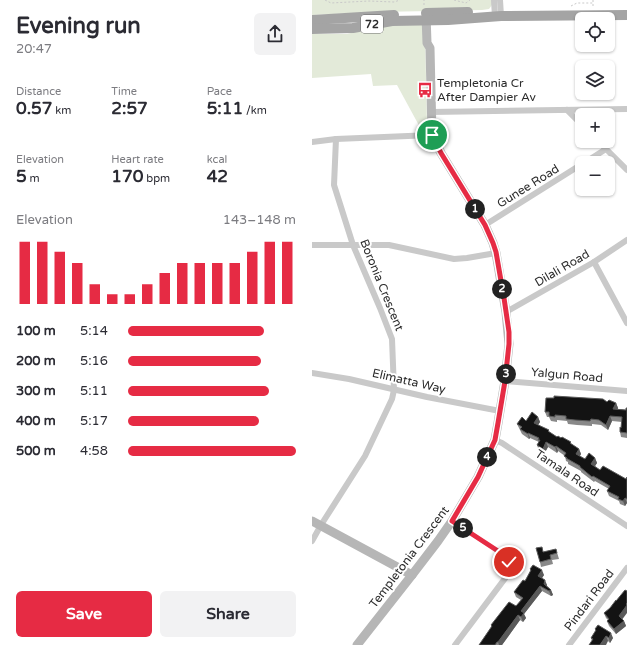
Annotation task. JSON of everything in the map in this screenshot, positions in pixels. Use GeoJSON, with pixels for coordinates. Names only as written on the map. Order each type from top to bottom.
{"type":"FeatureCollection","features":[{"type":"Feature","properties":{"kind":"main road","name":"72"},"geometry":{"type":"LineString","coordinates":[[498,14],[593,4],[627,10]]}},
{"type":"Feature","properties":{"kind":"main road","name":"72"},"geometry":{"type":"LineString","coordinates":[[312,29],[353,28],[392,21],[429,17],[498,14],[627,15]]}},
{"type":"Feature","properties":{"kind":"main road","name":"72"},"geometry":{"type":"LineString","coordinates":[[312,20],[378,15],[429,17]]}},
{"type":"Feature","properties":{"kind":"street"},"geometry":{"type":"LineString","coordinates":[[494,0],[498,14]]}},
{"type":"Feature","properties":{"kind":"street"},"geometry":{"type":"LineString","coordinates":[[498,14],[500,0]]}},
{"type":"Feature","properties":{"kind":"street","name":"Templetonia Crescent"},"geometry":{"type":"LineString","coordinates":[[357,645],[438,541],[452,521],[478,477],[495,440],[505,381],[509,344],[506,312],[496,252],[485,225],[441,153],[432,135],[430,48],[432,43],[429,17]]}},
{"type":"Feature","properties":{"kind":"street"},"geometry":{"type":"LineString","coordinates":[[615,109],[627,109]]}},
{"type":"Feature","properties":{"kind":"street"},"geometry":{"type":"LineString","coordinates":[[567,110],[575,118]]}},
{"type":"Feature","properties":{"kind":"street"},"geometry":{"type":"LineString","coordinates":[[431,112],[575,110]]}},
{"type":"Feature","properties":{"kind":"street"},"geometry":{"type":"LineString","coordinates":[[312,142],[336,139],[432,135]]}},
{"type":"Feature","properties":{"kind":"street","name":"Boronia Crescent"},"geometry":{"type":"LineString","coordinates":[[312,542],[320,525],[365,456],[392,399],[394,390],[392,339],[353,245],[334,185],[336,139]]}},
{"type":"Feature","properties":{"kind":"street"},"geometry":{"type":"LineString","coordinates":[[606,149],[627,170]]}},
{"type":"Feature","properties":{"kind":"street","name":"Gunee Road"},"geometry":{"type":"LineString","coordinates":[[595,156],[606,149]]}},
{"type":"Feature","properties":{"kind":"street","name":"Gunee Road"},"geometry":{"type":"LineString","coordinates":[[485,225],[575,169]]}},
{"type":"Feature","properties":{"kind":"street","name":"Dilali Road"},"geometry":{"type":"LineString","coordinates":[[506,312],[594,262],[627,240]]}},
{"type":"Feature","properties":{"kind":"street"},"geometry":{"type":"LineString","coordinates":[[312,245],[389,246],[454,259],[496,252]]}},
{"type":"Feature","properties":{"kind":"street"},"geometry":{"type":"LineString","coordinates":[[594,262],[627,323]]}},
{"type":"Feature","properties":{"kind":"street","name":"Elimatta Way"},"geometry":{"type":"LineString","coordinates":[[312,372],[349,378],[394,390],[500,411]]}},
{"type":"Feature","properties":{"kind":"street","name":"Yalgun Road"},"geometry":{"type":"LineString","coordinates":[[505,381],[627,391]]}},
{"type":"Feature","properties":{"kind":"street","name":"Tamala Road"},"geometry":{"type":"LineString","coordinates":[[495,440],[627,526]]}},
{"type":"Feature","properties":{"kind":"street"},"geometry":{"type":"LineString","coordinates":[[312,521],[412,575]]}},
{"type":"Feature","properties":{"kind":"street"},"geometry":{"type":"LineString","coordinates":[[452,521],[507,557],[510,567],[509,573],[455,645]]}},
{"type":"Feature","properties":{"kind":"street","name":"Pindari Road"},"geometry":{"type":"LineString","coordinates":[[569,645],[624,578],[627,568]]}},
{"type":"Feature","properties":{"kind":"path"},"geometry":{"type":"LineString","coordinates":[[325,0],[331,3],[338,3],[368,1],[394,2],[400,0]]}},
{"type":"Feature","properties":{"kind":"path"},"geometry":{"type":"LineString","coordinates":[[454,0],[466,3],[470,0]]}},
{"type":"Feature","properties":{"kind":"path"},"geometry":{"type":"LineString","coordinates":[[571,6],[577,3],[593,4]]}},
{"type":"Feature","properties":{"kind":"green space"},"geometry":{"type":"Polygon","coordinates":[[[312,0],[493,0],[489,9],[482,10],[312,15],[312,0]]]}},
{"type":"Feature","properties":{"kind":"green space"},"geometry":{"type":"Polygon","coordinates":[[[392,23],[423,24],[425,31],[427,123],[426,127],[422,131],[397,85],[373,86],[371,74],[312,78],[312,34],[347,34],[392,23]]]}},
{"type":"Feature","properties":{"kind":"building"},"geometry":{"type":"Polygon","coordinates":[[[554,396],[603,399],[607,402],[609,400],[616,403],[613,409],[626,410],[627,408],[627,433],[620,432],[622,417],[610,416],[606,425],[599,420],[575,420],[566,419],[566,416],[549,416],[549,412],[545,412],[546,398],[554,398],[554,396]]]}},
{"type":"Feature","properties":{"kind":"building"},"geometry":{"type":"Polygon","coordinates":[[[532,412],[538,417],[534,423],[549,430],[548,431],[557,437],[562,437],[571,442],[570,443],[579,449],[576,454],[585,459],[589,453],[595,458],[591,464],[600,470],[603,466],[626,479],[627,477],[627,499],[625,498],[623,501],[618,499],[619,497],[607,491],[610,486],[593,476],[592,477],[580,466],[566,458],[564,456],[566,453],[556,446],[555,447],[546,442],[543,449],[537,445],[540,440],[538,440],[539,438],[520,429],[522,427],[517,424],[522,417],[526,421],[532,412]]]}},
{"type":"Feature","properties":{"kind":"building"},"geometry":{"type":"Polygon","coordinates":[[[542,547],[543,552],[556,549],[557,553],[550,555],[551,559],[540,562],[536,548],[542,547]]]}},
{"type":"Feature","properties":{"kind":"building"},"geometry":{"type":"Polygon","coordinates":[[[533,565],[542,570],[538,576],[545,580],[544,584],[551,590],[549,591],[540,586],[521,611],[524,613],[521,617],[518,615],[495,645],[479,645],[492,626],[491,625],[509,602],[516,606],[523,598],[514,592],[523,580],[525,581],[533,565]]]}},
{"type":"Feature","properties":{"kind":"building"},"geometry":{"type":"Polygon","coordinates":[[[625,590],[627,591],[627,605],[619,616],[624,621],[614,629],[607,621],[609,619],[604,613],[625,590]]]}},
{"type":"Feature","properties":{"kind":"building"},"geometry":{"type":"Polygon","coordinates":[[[598,625],[611,633],[609,638],[606,636],[600,645],[589,645],[593,639],[591,638],[598,625]]]}},
{"type":"Feature","properties":{"kind":"place","name":"Templetonia Cr After Dampier Av"},"geometry":{"type":"Point","coordinates":[425,90]}},
{"type":"Feature","properties":{"kind":"route"},"geometry":{"type":"LineString","coordinates":[[432,135],[441,153],[485,225],[493,243],[496,252],[509,332],[505,381],[495,440],[478,477],[452,521],[507,557],[509,562]]}}]}
